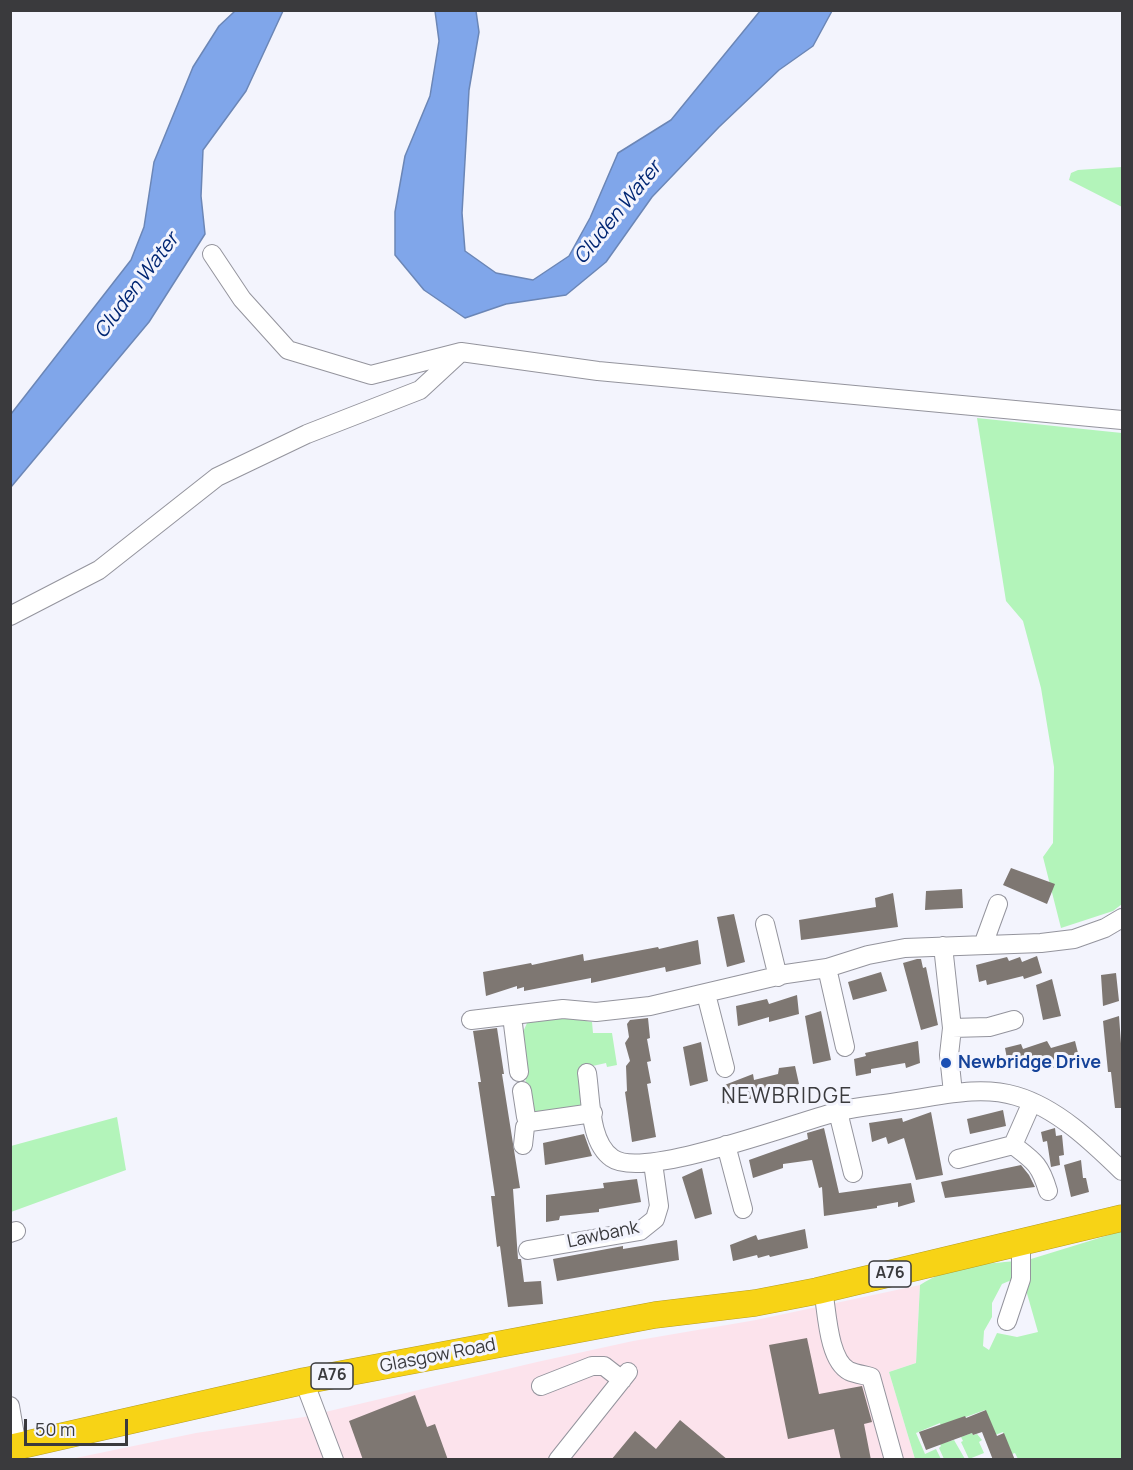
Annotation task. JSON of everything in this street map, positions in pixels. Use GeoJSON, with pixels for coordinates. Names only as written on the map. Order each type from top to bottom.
{"type":"FeatureCollection","features":[{"type":"Feature","properties":{"kind":"highway","name":"A76"},"geometry":{"type":"LineString","coordinates":[[824,1289],[1122,1218]]}},
{"type":"Feature","properties":{"kind":"highway","name":"Glasgow Road"},"geometry":{"type":"LineString","coordinates":[[13,1436],[655,1315],[755,1303],[824,1289]]}},
{"type":"Feature","properties":{"kind":"street"},"geometry":{"type":"LineString","coordinates":[[213,254],[242,299],[288,350],[372,375],[461,351],[598,370],[1122,420]]}},
{"type":"Feature","properties":{"kind":"street"},"geometry":{"type":"LineString","coordinates":[[10,616],[99,570],[217,477],[307,434],[420,390],[461,351]]}},
{"type":"Feature","properties":{"kind":"street"},"geometry":{"type":"LineString","coordinates":[[982,945],[998,904]]}},
{"type":"Feature","properties":{"kind":"street"},"geometry":{"type":"LineString","coordinates":[[471,1020],[563,1009],[596,1012],[624,1010],[706,994],[778,976],[827,968],[906,948],[1041,943],[1074,939],[1105,928],[1122,918]]}},
{"type":"Feature","properties":{"kind":"street"},"geometry":{"type":"LineString","coordinates":[[765,924],[778,976]]}},
{"type":"Feature","properties":{"kind":"street"},"geometry":{"type":"LineString","coordinates":[[943,946],[952,1028],[949,1055],[953,1093]]}},
{"type":"Feature","properties":{"kind":"street"},"geometry":{"type":"LineString","coordinates":[[827,968],[846,1047]]}},
{"type":"Feature","properties":{"kind":"street"},"geometry":{"type":"LineString","coordinates":[[706,994],[725,1068]]}},
{"type":"Feature","properties":{"kind":"street"},"geometry":{"type":"LineString","coordinates":[[512,1016],[519,1072]]}},
{"type":"Feature","properties":{"kind":"street"},"geometry":{"type":"LineString","coordinates":[[952,1028],[989,1027],[1014,1020]]}},
{"type":"Feature","properties":{"kind":"street"},"geometry":{"type":"LineString","coordinates":[[587,1073],[596,1131],[602,1149],[614,1160],[629,1164],[653,1163],[726,1145],[838,1112],[953,1093],[1001,1092],[1032,1102],[1056,1115],[1122,1172]]}},
{"type":"Feature","properties":{"kind":"street"},"geometry":{"type":"LineString","coordinates":[[522,1091],[526,1117],[530,1122]]}},
{"type":"Feature","properties":{"kind":"street"},"geometry":{"type":"LineString","coordinates":[[1013,1145],[1032,1102]]}},
{"type":"Feature","properties":{"kind":"street"},"geometry":{"type":"LineString","coordinates":[[838,1112],[853,1173]]}},
{"type":"Feature","properties":{"kind":"street"},"geometry":{"type":"LineString","coordinates":[[523,1145],[525,1127],[530,1122],[593,1113]]}},
{"type":"Feature","properties":{"kind":"street"},"geometry":{"type":"LineString","coordinates":[[726,1145],[743,1209]]}},
{"type":"Feature","properties":{"kind":"street"},"geometry":{"type":"LineString","coordinates":[[958,1159],[1013,1145]]}},
{"type":"Feature","properties":{"kind":"street"},"geometry":{"type":"LineString","coordinates":[[1013,1145],[1036,1163],[1044,1177],[1048,1191]]}},
{"type":"Feature","properties":{"kind":"street","name":"Lawbank"},"geometry":{"type":"LineString","coordinates":[[528,1250],[640,1231],[655,1219],[659,1206],[653,1163]]}},
{"type":"Feature","properties":{"kind":"street"},"geometry":{"type":"LineString","coordinates":[[1007,1322],[1021,1279],[1021,1242]]}},
{"type":"Feature","properties":{"kind":"street"},"geometry":{"type":"LineString","coordinates":[[824,1289],[834,1356],[841,1366],[850,1372],[872,1377],[894,1460]]}},
{"type":"Feature","properties":{"kind":"street"},"geometry":{"type":"LineString","coordinates":[[541,1386],[592,1366],[604,1366],[625,1376],[558,1460]]}},
{"type":"Feature","properties":{"kind":"street"},"geometry":{"type":"LineString","coordinates":[[304,1381],[334,1460]]}},
{"type":"Feature","properties":{"kind":"street"},"geometry":{"type":"LineString","coordinates":[[10,1406],[13,1436]]}},
{"type":"Feature","properties":{"kind":"shaded area"},"geometry":{"type":"Polygon","coordinates":[[[920,1285],[916,1363],[889,1372],[915,1459],[66,1460],[196,1433],[304,1417],[633,1341],[756,1320],[920,1285]]]}},
{"type":"Feature","properties":{"kind":"green space"},"geometry":{"type":"Polygon","coordinates":[[[1122,167],[1122,207],[1069,180],[1071,173],[1078,170],[1122,167]]]}},
{"type":"Feature","properties":{"kind":"green space"},"geometry":{"type":"Polygon","coordinates":[[[977,418],[1122,433],[1122,904],[1113,911],[1061,928],[1043,857],[1053,843],[1054,767],[1041,688],[1023,621],[1006,601],[977,418]]]}},
{"type":"Feature","properties":{"kind":"green space"},"geometry":{"type":"Polygon","coordinates":[[[564,1017],[592,1022],[593,1033],[612,1033],[617,1065],[607,1067],[606,1063],[579,1069],[585,1096],[581,1107],[536,1114],[528,1105],[525,1074],[528,1072],[523,1032],[531,1020],[564,1017]]]}},
{"type":"Feature","properties":{"kind":"green space"},"geometry":{"type":"Polygon","coordinates":[[[117,1117],[126,1170],[11,1212],[11,1146],[117,1117]]]}},
{"type":"Feature","properties":{"kind":"green space"},"geometry":{"type":"Polygon","coordinates":[[[1122,1231],[1122,1459],[1018,1459],[1015,1453],[1012,1454],[1003,1432],[985,1439],[994,1430],[985,1410],[941,1426],[940,1423],[916,1433],[925,1454],[936,1449],[941,1459],[915,1459],[889,1372],[916,1363],[920,1285],[954,1270],[1017,1261],[1014,1279],[1002,1284],[992,1303],[992,1317],[984,1331],[983,1346],[989,1350],[997,1333],[1017,1337],[1038,1332],[1026,1290],[1025,1278],[1031,1259],[1122,1231]]]}},
{"type":"Feature","properties":{"kind":"green space"},"geometry":{"type":"Polygon","coordinates":[[[972,1433],[977,1434],[982,1440],[979,1442],[984,1453],[969,1459],[961,1437],[972,1433]]]}},
{"type":"Feature","properties":{"kind":"green space"},"geometry":{"type":"Polygon","coordinates":[[[954,1440],[965,1459],[944,1459],[939,1448],[940,1444],[954,1440]]]}},
{"type":"Feature","properties":{"kind":"water","name":"Cluden Water"},"geometry":{"type":"Polygon","coordinates":[[[235,11],[283,11],[246,91],[203,150],[201,196],[205,234],[149,322],[11,487],[11,414],[131,260],[144,227],[154,162],[193,67],[219,26],[235,11]]]}},
{"type":"Feature","properties":{"kind":"water","name":"Cluden Water"},"geometry":{"type":"Polygon","coordinates":[[[435,11],[476,11],[479,32],[469,90],[462,213],[465,251],[496,273],[533,280],[569,256],[590,218],[618,153],[671,120],[760,11],[832,11],[813,46],[779,70],[719,127],[652,197],[606,262],[566,295],[506,304],[465,318],[424,290],[395,255],[395,212],[405,156],[430,96],[439,41],[435,11]]]}},
{"type":"Feature","properties":{"kind":"building"},"geometry":{"type":"Polygon","coordinates":[[[1011,868],[1055,884],[1047,904],[1003,885],[1011,868]]]}},
{"type":"Feature","properties":{"kind":"building"},"geometry":{"type":"Polygon","coordinates":[[[962,889],[963,908],[925,910],[926,891],[962,889]]]}},
{"type":"Feature","properties":{"kind":"building"},"geometry":{"type":"Polygon","coordinates":[[[893,893],[898,927],[801,940],[799,920],[876,907],[875,898],[893,893]]]}},
{"type":"Feature","properties":{"kind":"building"},"geometry":{"type":"Polygon","coordinates":[[[734,914],[745,962],[727,967],[717,917],[734,914]]]}},
{"type":"Feature","properties":{"kind":"building"},"geometry":{"type":"Polygon","coordinates":[[[698,940],[701,964],[666,972],[665,967],[591,983],[591,978],[524,991],[524,987],[517,989],[517,986],[486,996],[483,972],[583,954],[584,961],[698,940]]]}},
{"type":"Feature","properties":{"kind":"building"},"geometry":{"type":"Polygon","coordinates":[[[1037,956],[1042,973],[1024,979],[1023,976],[987,985],[986,980],[979,982],[976,965],[1007,957],[1009,961],[1020,957],[1022,962],[1037,956]]]}},
{"type":"Feature","properties":{"kind":"building"},"geometry":{"type":"Polygon","coordinates":[[[921,959],[923,968],[926,967],[938,1025],[921,1030],[903,963],[921,959]]]}},
{"type":"Feature","properties":{"kind":"building"},"geometry":{"type":"Polygon","coordinates":[[[881,972],[887,991],[853,1000],[848,982],[881,972]]]}},
{"type":"Feature","properties":{"kind":"building"},"geometry":{"type":"Polygon","coordinates":[[[1116,973],[1119,1001],[1103,1006],[1101,975],[1116,973]]]}},
{"type":"Feature","properties":{"kind":"building"},"geometry":{"type":"Polygon","coordinates":[[[1052,979],[1061,1016],[1043,1020],[1036,985],[1052,979]]]}},
{"type":"Feature","properties":{"kind":"building"},"geometry":{"type":"Polygon","coordinates":[[[797,995],[799,1014],[769,1022],[769,1017],[738,1026],[736,1006],[767,999],[769,1004],[797,995]]]}},
{"type":"Feature","properties":{"kind":"building"},"geometry":{"type":"Polygon","coordinates":[[[821,1011],[831,1060],[813,1064],[805,1016],[821,1011]]]}},
{"type":"Feature","properties":{"kind":"building"},"geometry":{"type":"Polygon","coordinates":[[[1119,1016],[1122,1108],[1115,1108],[1111,1072],[1108,1072],[1103,1021],[1119,1016]]]}},
{"type":"Feature","properties":{"kind":"building"},"geometry":{"type":"Polygon","coordinates":[[[648,1018],[650,1038],[647,1039],[651,1061],[647,1062],[651,1083],[647,1084],[656,1137],[632,1142],[625,1092],[627,1091],[626,1066],[630,1061],[625,1043],[629,1037],[627,1024],[630,1020],[648,1018]]]}},
{"type":"Feature","properties":{"kind":"building"},"geometry":{"type":"Polygon","coordinates":[[[497,1028],[520,1188],[513,1189],[518,1259],[521,1259],[524,1282],[541,1281],[543,1304],[508,1307],[500,1246],[497,1247],[491,1196],[495,1196],[473,1031],[497,1028]]]}},
{"type":"Feature","properties":{"kind":"building"},"geometry":{"type":"Polygon","coordinates":[[[918,1041],[920,1063],[906,1068],[905,1063],[871,1069],[871,1073],[856,1076],[854,1059],[866,1056],[865,1053],[918,1041]]]}},
{"type":"Feature","properties":{"kind":"building"},"geometry":{"type":"Polygon","coordinates":[[[1047,1041],[1051,1048],[1075,1041],[1080,1061],[1052,1068],[1050,1061],[1023,1068],[1023,1064],[1009,1069],[1005,1048],[1021,1044],[1023,1049],[1047,1041]]]}},
{"type":"Feature","properties":{"kind":"building"},"geometry":{"type":"Polygon","coordinates":[[[701,1042],[708,1081],[690,1086],[683,1047],[701,1042]]]}},
{"type":"Feature","properties":{"kind":"building"},"geometry":{"type":"Polygon","coordinates":[[[795,1066],[799,1084],[784,1087],[783,1092],[726,1104],[722,1086],[753,1074],[754,1080],[778,1074],[779,1068],[795,1066]]]}},
{"type":"Feature","properties":{"kind":"building"},"geometry":{"type":"Polygon","coordinates":[[[1003,1110],[1006,1126],[970,1134],[967,1119],[1003,1110]]]}},
{"type":"Feature","properties":{"kind":"building"},"geometry":{"type":"Polygon","coordinates":[[[931,1112],[943,1175],[916,1180],[904,1138],[888,1144],[886,1137],[872,1142],[869,1123],[902,1118],[903,1122],[931,1112]]]}},
{"type":"Feature","properties":{"kind":"building"},"geometry":{"type":"Polygon","coordinates":[[[824,1128],[839,1193],[911,1183],[915,1202],[898,1207],[898,1202],[877,1206],[877,1208],[824,1216],[822,1187],[819,1188],[812,1160],[783,1164],[783,1168],[753,1178],[749,1160],[808,1139],[807,1133],[824,1128]]]}},
{"type":"Feature","properties":{"kind":"building"},"geometry":{"type":"Polygon","coordinates":[[[1055,1128],[1056,1136],[1062,1135],[1064,1155],[1059,1156],[1060,1165],[1051,1167],[1047,1141],[1043,1142],[1041,1132],[1055,1128]]]}},
{"type":"Feature","properties":{"kind":"building"},"geometry":{"type":"Polygon","coordinates":[[[584,1134],[592,1156],[545,1165],[543,1143],[584,1134]]]}},
{"type":"Feature","properties":{"kind":"building"},"geometry":{"type":"Polygon","coordinates":[[[1081,1160],[1083,1178],[1086,1178],[1089,1192],[1071,1197],[1064,1165],[1081,1160]]]}},
{"type":"Feature","properties":{"kind":"building"},"geometry":{"type":"Polygon","coordinates":[[[1021,1165],[1035,1187],[945,1198],[941,1182],[1021,1165]]]}},
{"type":"Feature","properties":{"kind":"building"},"geometry":{"type":"Polygon","coordinates":[[[702,1168],[712,1214],[695,1219],[682,1177],[702,1168]]]}},
{"type":"Feature","properties":{"kind":"building"},"geometry":{"type":"Polygon","coordinates":[[[637,1179],[641,1202],[599,1209],[599,1212],[560,1216],[559,1220],[546,1222],[546,1195],[604,1188],[603,1183],[637,1179]]]}},
{"type":"Feature","properties":{"kind":"building"},"geometry":{"type":"Polygon","coordinates":[[[805,1229],[808,1248],[770,1257],[769,1255],[758,1258],[757,1255],[733,1261],[730,1245],[756,1235],[758,1240],[805,1229]]]}},
{"type":"Feature","properties":{"kind":"building"},"geometry":{"type":"Polygon","coordinates":[[[677,1240],[679,1260],[557,1281],[553,1259],[623,1246],[623,1249],[677,1240]]]}},
{"type":"Feature","properties":{"kind":"building"},"geometry":{"type":"Polygon","coordinates":[[[807,1338],[819,1394],[862,1386],[872,1422],[864,1424],[871,1460],[841,1460],[834,1429],[788,1439],[769,1345],[807,1338]]]}},
{"type":"Feature","properties":{"kind":"building"},"geometry":{"type":"Polygon","coordinates":[[[415,1395],[427,1427],[435,1424],[448,1460],[363,1460],[349,1421],[415,1395]]]}},
{"type":"Feature","properties":{"kind":"building"},"geometry":{"type":"Polygon","coordinates":[[[986,1410],[997,1436],[1004,1433],[1015,1460],[993,1460],[982,1432],[973,1435],[972,1433],[926,1450],[919,1432],[986,1410]]]}},
{"type":"Feature","properties":{"kind":"building"},"geometry":{"type":"Polygon","coordinates":[[[680,1420],[728,1460],[611,1460],[635,1431],[656,1449],[680,1420]]]}},
{"type":"Feature","properties":{"kind":"place","name":"Newbridge Drive"},"geometry":{"type":"Point","coordinates":[946,1063]}},
{"type":"Feature","properties":{"kind":"district","name":"NEWBRIDGE"},"geometry":{"type":"Point","coordinates":[787,1097]}}]}
